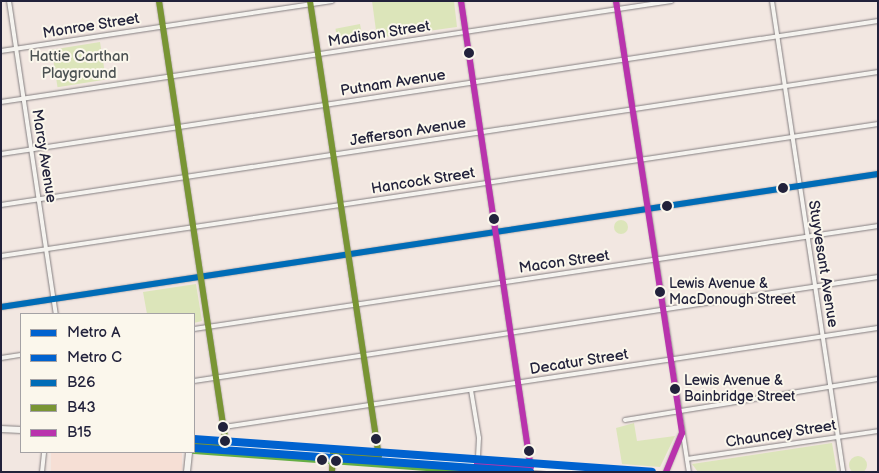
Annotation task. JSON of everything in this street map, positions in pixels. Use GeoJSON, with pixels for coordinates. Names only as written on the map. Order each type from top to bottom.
{"type":"FeatureCollection","features":[{"type":"Feature","properties":{"kind":"main road"},"geometry":{"type":"LineString","coordinates":[[1,429],[20,430]]}},
{"type":"Feature","properties":{"kind":"main road"},"geometry":{"type":"LineString","coordinates":[[195,442],[604,472]]}},
{"type":"Feature","properties":{"kind":"main road"},"geometry":{"type":"LineString","coordinates":[[187,472],[189,453]]}},
{"type":"Feature","properties":{"kind":"street","name":"Marcy Avenue"},"geometry":{"type":"LineString","coordinates":[[9,1],[56,313]]}},
{"type":"Feature","properties":{"kind":"street"},"geometry":{"type":"LineString","coordinates":[[159,1],[226,445]]}},
{"type":"Feature","properties":{"kind":"street","name":"Monroe Street"},"geometry":{"type":"LineString","coordinates":[[1,51],[332,1]]}},
{"type":"Feature","properties":{"kind":"street"},"geometry":{"type":"LineString","coordinates":[[461,1],[531,467]]}},
{"type":"Feature","properties":{"kind":"street"},"geometry":{"type":"LineString","coordinates":[[616,1],[689,472]]}},
{"type":"Feature","properties":{"kind":"street","name":"Madison Street"},"geometry":{"type":"LineString","coordinates":[[1,102],[671,1]]}},
{"type":"Feature","properties":{"kind":"street","name":"Stuyvesant Avenue"},"geometry":{"type":"LineString","coordinates":[[772,1],[843,472]]}},
{"type":"Feature","properties":{"kind":"street"},"geometry":{"type":"LineString","coordinates":[[310,3],[379,456]]}},
{"type":"Feature","properties":{"kind":"street","name":"Putnam Avenue"},"geometry":{"type":"LineString","coordinates":[[1,154],[878,21]]}},
{"type":"Feature","properties":{"kind":"street","name":"Jefferson Avenue"},"geometry":{"type":"LineString","coordinates":[[1,205],[878,72]]}},
{"type":"Feature","properties":{"kind":"street","name":"Hancock Street"},"geometry":{"type":"LineString","coordinates":[[1,256],[878,124]]}},
{"type":"Feature","properties":{"kind":"street"},"geometry":{"type":"LineString","coordinates":[[1,306],[878,174]]}},
{"type":"Feature","properties":{"kind":"street","name":"Macon Street"},"geometry":{"type":"LineString","coordinates":[[195,329],[878,226]]}},
{"type":"Feature","properties":{"kind":"street"},"geometry":{"type":"LineString","coordinates":[[195,381],[878,277]]}},
{"type":"Feature","properties":{"kind":"street","name":"Decatur Street"},"geometry":{"type":"LineString","coordinates":[[224,427],[878,328]]}},
{"type":"Feature","properties":{"kind":"street"},"geometry":{"type":"LineString","coordinates":[[1,358],[20,355]]}},
{"type":"Feature","properties":{"kind":"street"},"geometry":{"type":"LineString","coordinates":[[625,420],[878,379]]}},
{"type":"Feature","properties":{"kind":"street"},"geometry":{"type":"LineString","coordinates":[[471,390],[479,438],[477,472]]}},
{"type":"Feature","properties":{"kind":"street","name":"Chauncey Street"},"geometry":{"type":"LineString","coordinates":[[687,459],[878,430]]}},
{"type":"Feature","properties":{"kind":"street"},"geometry":{"type":"LineString","coordinates":[[666,472],[682,433]]}},
{"type":"Feature","properties":{"kind":"street"},"geometry":{"type":"LineString","coordinates":[[332,472],[333,452]]}},
{"type":"Feature","properties":{"kind":"street"},"geometry":{"type":"LineString","coordinates":[[42,472],[44,453]]}},
{"type":"Feature","properties":{"kind":"shaded area"},"geometry":{"type":"Polygon","coordinates":[[[51,453],[182,453],[182,472],[51,472],[51,453]]]}},
{"type":"Feature","properties":{"kind":"green space"},"geometry":{"type":"Polygon","coordinates":[[[372,1],[454,1],[457,27],[377,38],[372,1]]]}},
{"type":"Feature","properties":{"kind":"green space"},"geometry":{"type":"Polygon","coordinates":[[[360,24],[363,40],[339,44],[335,29],[360,24]]]}},
{"type":"Feature","properties":{"kind":"green space","name":"Hattie Carthan Playground"},"geometry":{"type":"Polygon","coordinates":[[[100,42],[106,80],[58,87],[52,50],[100,42]]]}},
{"type":"Feature","properties":{"kind":"green space"},"geometry":{"type":"Polygon","coordinates":[[[621,220],[626,222],[628,227],[626,232],[621,234],[616,232],[614,227],[616,222],[621,220]]]}},
{"type":"Feature","properties":{"kind":"green space"},"geometry":{"type":"Polygon","coordinates":[[[196,284],[202,321],[195,323],[195,313],[147,313],[143,292],[196,284]]]}},
{"type":"Feature","properties":{"kind":"green space"},"geometry":{"type":"Polygon","coordinates":[[[634,423],[637,441],[675,436],[660,467],[622,464],[616,428],[634,423]]]}},
{"type":"Feature","properties":{"kind":"green space"},"geometry":{"type":"Polygon","coordinates":[[[832,443],[837,472],[698,472],[692,464],[832,443]]]}},
{"type":"Feature","properties":{"kind":"green space"},"geometry":{"type":"Polygon","coordinates":[[[858,456],[864,459],[867,465],[864,471],[858,474],[852,471],[849,465],[852,459],[858,456]]]}},
{"type":"Feature","properties":{"kind":"metro line","name":"A"},"geometry":{"type":"LineString","coordinates":[[195,439],[652,472]]}},
{"type":"Feature","properties":{"kind":"metro line","name":"C"},"geometry":{"type":"LineString","coordinates":[[195,448],[530,472]]}},
{"type":"Feature","properties":{"kind":"transit line","name":"B43"},"geometry":{"type":"LineString","coordinates":[[159,1],[226,445],[195,442]]}},
{"type":"Feature","properties":{"kind":"transit line","name":"B43"},"geometry":{"type":"LineString","coordinates":[[310,1],[379,456],[333,452],[332,472]]}},
{"type":"Feature","properties":{"kind":"transit line","name":"B15"},"geometry":{"type":"LineString","coordinates":[[461,1],[531,467],[477,463],[477,472]]}},
{"type":"Feature","properties":{"kind":"transit line","name":"B15"},"geometry":{"type":"LineString","coordinates":[[616,1],[682,433],[666,472]]}},
{"type":"Feature","properties":{"kind":"transit line","name":"B26"},"geometry":{"type":"LineString","coordinates":[[1,307],[878,174]]}},
{"type":"Feature","properties":{"kind":"transit line"},"geometry":{"type":"LineString","coordinates":[[195,451],[481,472]]}},
{"type":"Feature","properties":{"kind":"place","name":"Lewis Avenue & MacDonough Street"},"geometry":{"type":"Point","coordinates":[660,292]}},
{"type":"Feature","properties":{"kind":"place","name":"Lewis Avenue & Bainbridge Street"},"geometry":{"type":"Point","coordinates":[675,389]}}]}
